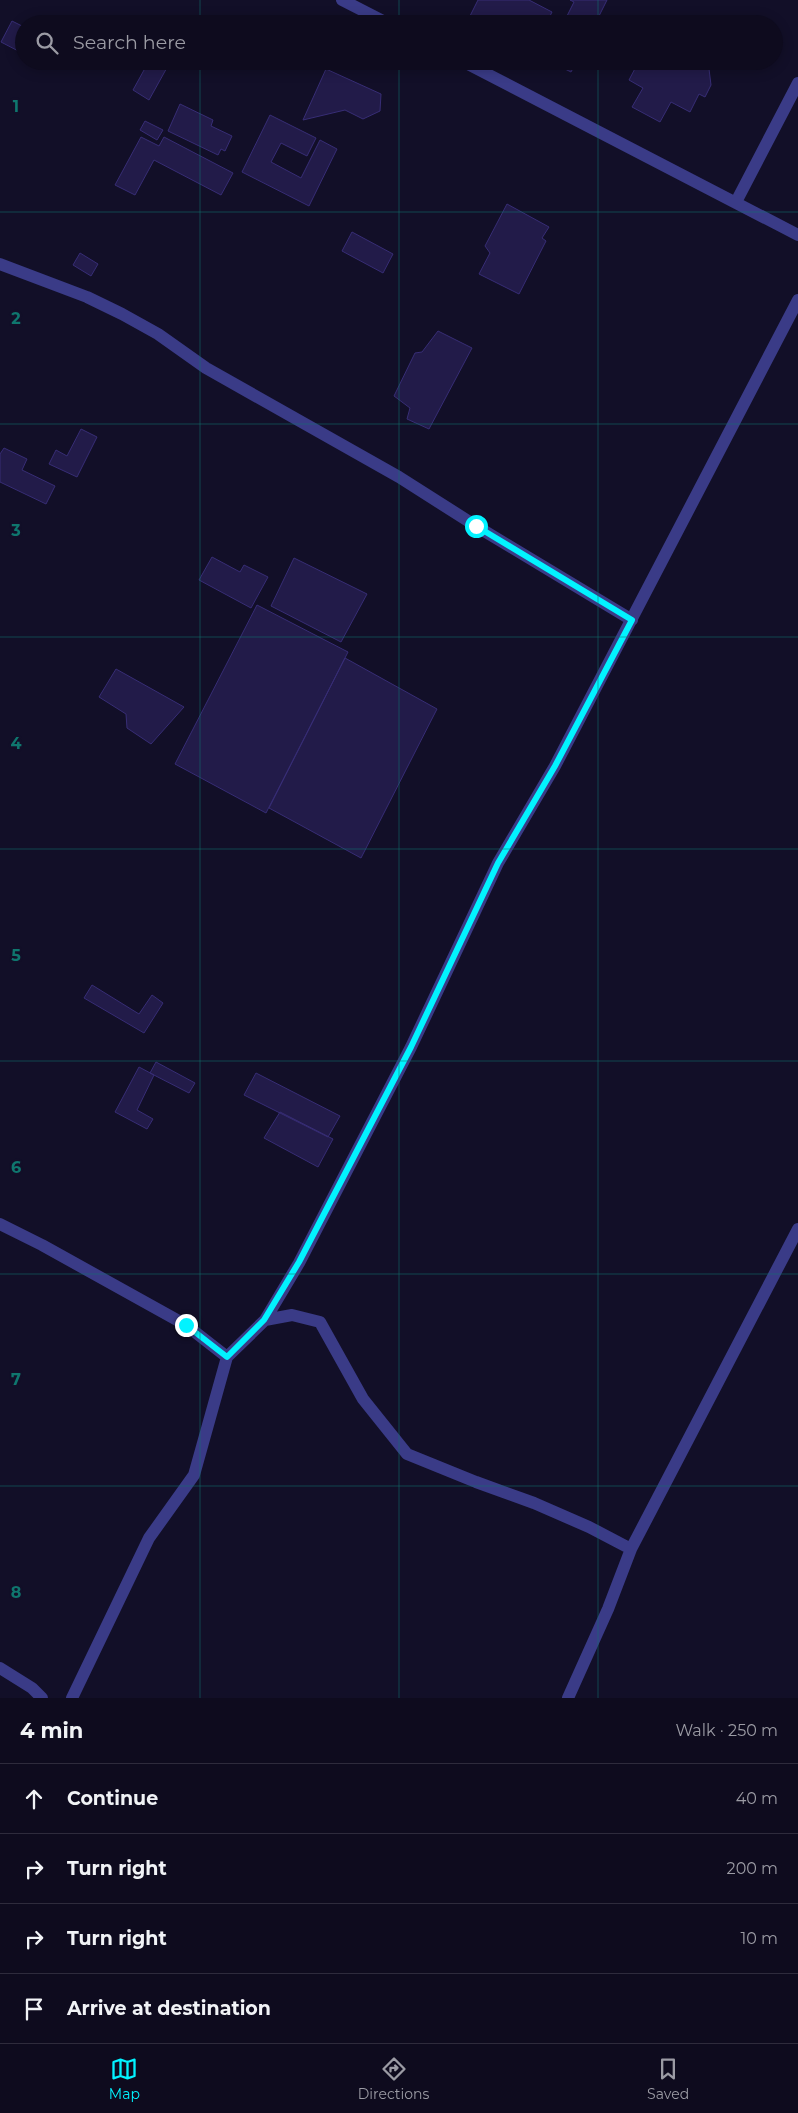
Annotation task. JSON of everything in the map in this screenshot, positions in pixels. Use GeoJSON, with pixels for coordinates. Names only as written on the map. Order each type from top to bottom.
{"type":"FeatureCollection","features":[{"type":"Feature","properties":{"kind":"street"},"geometry":{"type":"LineString","coordinates":[[344,0],[372,15]]}},
{"type":"Feature","properties":{"kind":"street"},"geometry":{"type":"LineString","coordinates":[[479,70],[798,235]]}},
{"type":"Feature","properties":{"kind":"street"},"geometry":{"type":"LineString","coordinates":[[736,202],[798,83]]}},
{"type":"Feature","properties":{"kind":"street"},"geometry":{"type":"LineString","coordinates":[[0,264],[88,297],[158,334],[206,368],[399,477],[632,620]]}},
{"type":"Feature","properties":{"kind":"street"},"geometry":{"type":"LineString","coordinates":[[72,1698],[148,1538],[194,1475],[227,1357],[264,1320],[299,1262],[411,1047],[498,863],[555,766],[798,300]]}},
{"type":"Feature","properties":{"kind":"street"},"geometry":{"type":"LineString","coordinates":[[0,1224],[42,1245],[186,1325],[227,1357]]}},
{"type":"Feature","properties":{"kind":"street"},"geometry":{"type":"LineString","coordinates":[[568,1698],[608,1610],[630,1550],[798,1229]]}},
{"type":"Feature","properties":{"kind":"street"},"geometry":{"type":"LineString","coordinates":[[264,1320],[292,1315],[320,1322],[363,1399],[407,1454],[534,1503],[589,1527],[630,1550]]}},
{"type":"Feature","properties":{"kind":"street"},"geometry":{"type":"LineString","coordinates":[[0,1668],[32,1688],[42,1698]]}},
{"type":"Feature","properties":{"kind":"building"},"geometry":{"type":"Polygon","coordinates":[[[478,0],[529,0],[552,12],[550,15],[470,15],[478,0]]]}},
{"type":"Feature","properties":{"kind":"building"},"geometry":{"type":"Polygon","coordinates":[[[570,0],[607,0],[600,15],[568,15],[574,2],[570,0]]]}},
{"type":"Feature","properties":{"kind":"building"},"geometry":{"type":"Polygon","coordinates":[[[12,21],[15,22],[15,49],[1,42],[12,21]]]}},
{"type":"Feature","properties":{"kind":"building"},"geometry":{"type":"Polygon","coordinates":[[[144,70],[166,70],[149,100],[133,90],[144,70]]]}},
{"type":"Feature","properties":{"kind":"building"},"geometry":{"type":"Polygon","coordinates":[[[326,70],[381,94],[380,111],[363,119],[345,110],[303,120],[326,70]]]}},
{"type":"Feature","properties":{"kind":"building"},"geometry":{"type":"Polygon","coordinates":[[[634,70],[709,70],[711,85],[705,97],[699,94],[690,112],[671,102],[660,122],[632,107],[643,88],[629,80],[634,70]]]}},
{"type":"Feature","properties":{"kind":"building"},"geometry":{"type":"Polygon","coordinates":[[[180,104],[213,120],[211,126],[232,136],[225,151],[221,149],[218,155],[168,131],[180,104]]]}},
{"type":"Feature","properties":{"kind":"building"},"geometry":{"type":"Polygon","coordinates":[[[270,115],[316,138],[307,156],[281,143],[271,162],[301,178],[320,140],[337,149],[309,206],[242,172],[270,115]]]}},
{"type":"Feature","properties":{"kind":"building"},"geometry":{"type":"Polygon","coordinates":[[[145,121],[163,130],[157,140],[140,130],[145,121]]]}},
{"type":"Feature","properties":{"kind":"building"},"geometry":{"type":"Polygon","coordinates":[[[141,137],[159,146],[164,137],[233,173],[221,195],[154,160],[135,195],[115,185],[141,137]]]}},
{"type":"Feature","properties":{"kind":"building"},"geometry":{"type":"Polygon","coordinates":[[[507,204],[549,227],[542,238],[546,241],[519,294],[479,274],[490,253],[485,246],[507,204]]]}},
{"type":"Feature","properties":{"kind":"building"},"geometry":{"type":"Polygon","coordinates":[[[352,232],[393,254],[383,273],[342,251],[352,232]]]}},
{"type":"Feature","properties":{"kind":"building"},"geometry":{"type":"Polygon","coordinates":[[[80,253],[98,264],[91,276],[73,265],[80,253]]]}},
{"type":"Feature","properties":{"kind":"building"},"geometry":{"type":"Polygon","coordinates":[[[438,331],[472,348],[429,429],[407,419],[410,408],[394,396],[415,353],[422,352],[438,331]]]}},
{"type":"Feature","properties":{"kind":"building"},"geometry":{"type":"Polygon","coordinates":[[[81,429],[97,437],[77,477],[49,464],[56,450],[67,456],[81,429]]]}},
{"type":"Feature","properties":{"kind":"building"},"geometry":{"type":"Polygon","coordinates":[[[4,448],[27,459],[22,470],[55,486],[46,504],[0,482],[0,454],[4,448]]]}},
{"type":"Feature","properties":{"kind":"building"},"geometry":{"type":"Polygon","coordinates":[[[212,557],[240,572],[244,565],[268,577],[251,608],[199,580],[212,557]]]}},
{"type":"Feature","properties":{"kind":"building"},"geometry":{"type":"Polygon","coordinates":[[[294,558],[367,594],[341,642],[271,606],[294,558]]]}},
{"type":"Feature","properties":{"kind":"building"},"geometry":{"type":"Polygon","coordinates":[[[257,605],[348,652],[266,813],[175,764],[257,605]]]}},
{"type":"Feature","properties":{"kind":"building"},"geometry":{"type":"Polygon","coordinates":[[[345,658],[437,709],[361,858],[269,808],[345,658]]]}},
{"type":"Feature","properties":{"kind":"building"},"geometry":{"type":"Polygon","coordinates":[[[116,669],[184,707],[151,744],[127,728],[126,714],[99,697],[116,669]]]}},
{"type":"Feature","properties":{"kind":"building"},"geometry":{"type":"Polygon","coordinates":[[[92,985],[139,1014],[152,995],[163,1003],[144,1033],[84,998],[92,985]]]}},
{"type":"Feature","properties":{"kind":"building"},"geometry":{"type":"Polygon","coordinates":[[[156,1062],[195,1083],[189,1093],[150,1073],[156,1062]]]}},
{"type":"Feature","properties":{"kind":"building"},"geometry":{"type":"Polygon","coordinates":[[[139,1067],[154,1075],[137,1110],[153,1119],[147,1129],[115,1112],[139,1067]]]}},
{"type":"Feature","properties":{"kind":"building"},"geometry":{"type":"Polygon","coordinates":[[[256,1073],[340,1116],[328,1137],[244,1095],[256,1073]]]}},
{"type":"Feature","properties":{"kind":"building"},"geometry":{"type":"Polygon","coordinates":[[[280,1112],[333,1139],[318,1167],[264,1138],[280,1112]]]}},
{"type":"Feature","properties":{"kind":"route"},"geometry":{"type":"LineString","coordinates":[[186,1325],[227,1357],[264,1320],[299,1262],[411,1047],[498,863],[555,766],[632,620],[476,526]]}}]}
